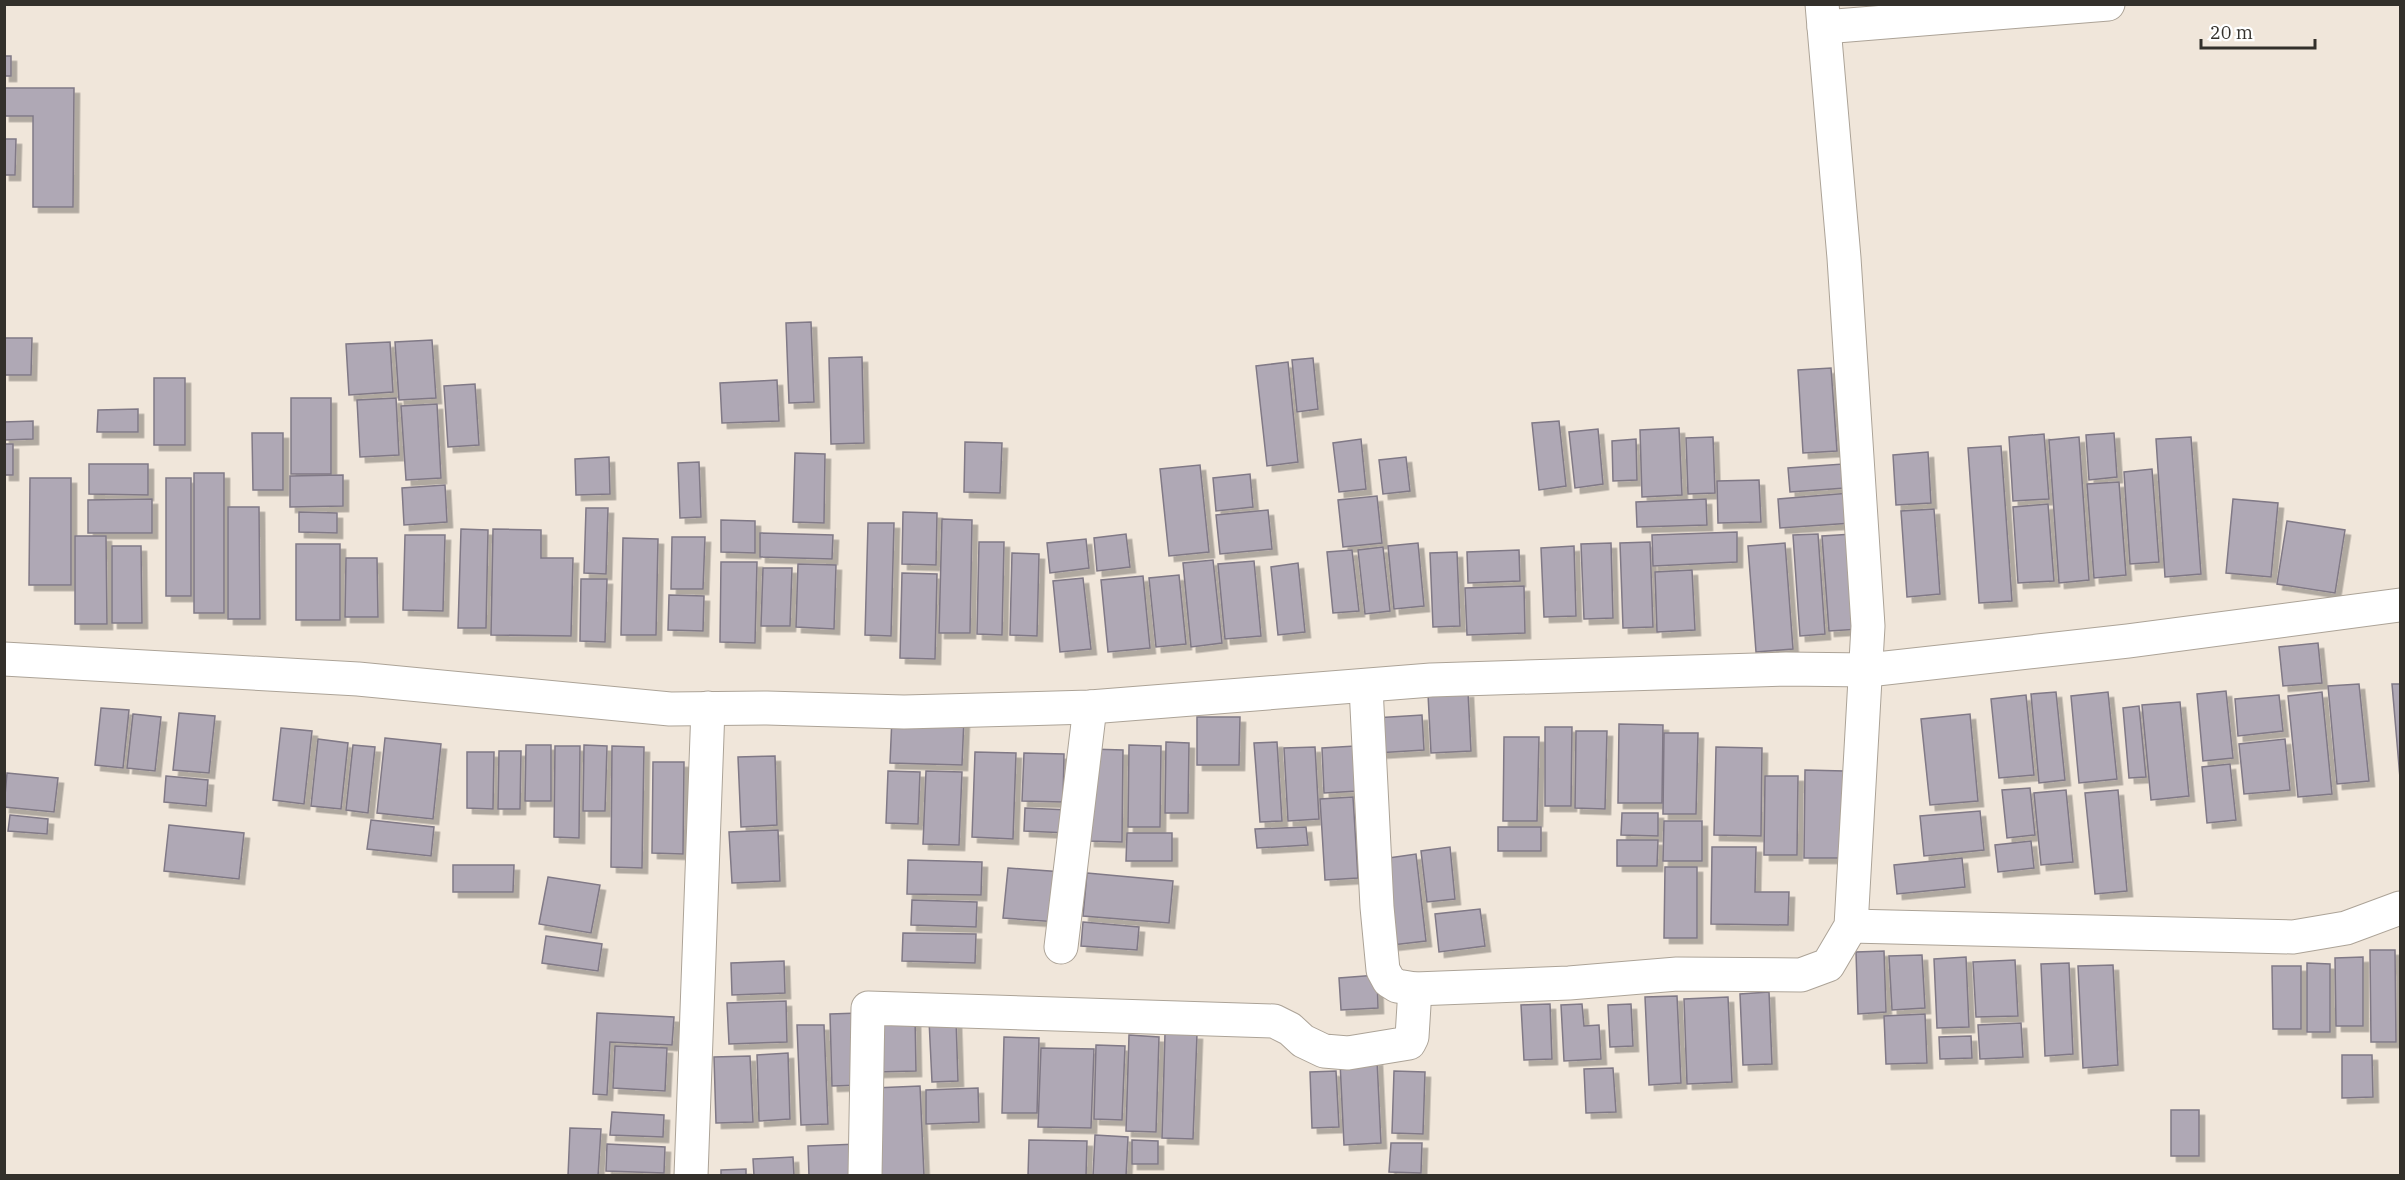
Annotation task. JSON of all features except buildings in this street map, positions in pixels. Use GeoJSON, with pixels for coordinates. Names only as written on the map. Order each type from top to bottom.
{"type":"FeatureCollection","features":[{"type":"Feature","properties":{"kind":"street"},"geometry":{"type":"LineString","coordinates":[[1366,687],[1377,906],[1383,970],[1389,981],[1397,986],[1415,989],[1569,983],[1677,974],[1801,975],[1828,965],[1851,926],[1868,670],[1868,626],[1844,258],[1823,16],[2108,4]]}},
{"type":"Feature","properties":{"kind":"street"},"geometry":{"type":"LineString","coordinates":[[4,659],[358,679],[670,709],[904,712],[1090,707],[1443,680],[1786,669],[1868,670],[2128,641],[2400,605]]}},
{"type":"Feature","properties":{"kind":"street"},"geometry":{"type":"LineString","coordinates":[[1061,947],[1090,707]]}},
{"type":"Feature","properties":{"kind":"street"},"geometry":{"type":"LineString","coordinates":[[691,1176],[708,708]]}},
{"type":"Feature","properties":{"kind":"street"},"geometry":{"type":"LineString","coordinates":[[1851,926],[2294,937],[2346,928],[2400,908]]}},
{"type":"Feature","properties":{"kind":"street"},"geometry":{"type":"LineString","coordinates":[[865,1176],[868,1008],[1274,1021],[1290,1029],[1303,1041],[1324,1051],[1348,1053],[1409,1043],[1412,1037],[1415,989]]}}]}
